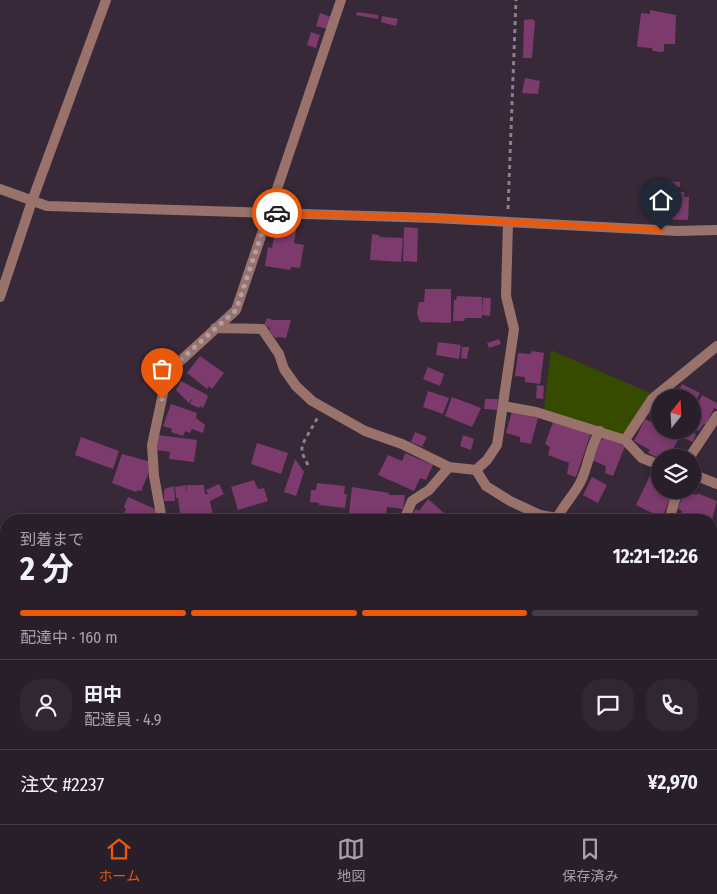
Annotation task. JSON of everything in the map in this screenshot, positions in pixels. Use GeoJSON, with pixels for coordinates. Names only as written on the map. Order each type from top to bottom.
{"type":"FeatureCollection","features":[{"type":"Feature","properties":{"kind":"street"},"geometry":{"type":"LineString","coordinates":[[0,297],[32,201],[106,0]]}},
{"type":"Feature","properties":{"kind":"street"},"geometry":{"type":"LineString","coordinates":[[161,514],[154,476],[152,444],[165,384],[176,364],[236,310],[341,0]]}},
{"type":"Feature","properties":{"kind":"street"},"geometry":{"type":"LineString","coordinates":[[0,189],[47,206],[269,212],[677,231],[717,230]]}},
{"type":"Feature","properties":{"kind":"street"},"geometry":{"type":"LineString","coordinates":[[215,328],[262,329],[279,354],[284,369],[296,386],[312,401],[365,431],[402,444],[449,467],[476,470],[487,460],[496,445],[514,329],[506,296],[508,222]]}},
{"type":"Feature","properties":{"kind":"street"},"geometry":{"type":"LineString","coordinates":[[625,440],[652,399],[717,346]]}},
{"type":"Feature","properties":{"kind":"street"},"geometry":{"type":"LineString","coordinates":[[503,406],[536,412],[625,440],[642,458],[651,462]]}},
{"type":"Feature","properties":{"kind":"street"},"geometry":{"type":"LineString","coordinates":[[695,449],[717,416]]}},
{"type":"Feature","properties":{"kind":"street"},"geometry":{"type":"LineString","coordinates":[[560,514],[580,483],[594,440],[600,431]]}},
{"type":"Feature","properties":{"kind":"street"},"geometry":{"type":"LineString","coordinates":[[407,514],[412,501],[429,490],[449,467]]}},
{"type":"Feature","properties":{"kind":"street"},"geometry":{"type":"LineString","coordinates":[[476,470],[486,486],[540,514]]}},
{"type":"Feature","properties":{"kind":"street"},"geometry":{"type":"LineString","coordinates":[[701,478],[717,484]]}},
{"type":"Feature","properties":{"kind":"street"},"geometry":{"type":"LineString","coordinates":[[671,514],[675,499]]}},
{"type":"Feature","properties":{"kind":"path"},"geometry":{"type":"LineString","coordinates":[[508,222],[516,0]]}},
{"type":"Feature","properties":{"kind":"path"},"geometry":{"type":"LineString","coordinates":[[308,465],[302,453],[302,445],[324,408]]}},
{"type":"Feature","properties":{"kind":"green space"},"geometry":{"type":"Polygon","coordinates":[[[551,350],[650,393],[623,436],[544,409],[551,350]]]}},
{"type":"Feature","properties":{"kind":"building"},"geometry":{"type":"Polygon","coordinates":[[[650,10],[676,15],[675,44],[664,44],[664,51],[662,52],[653,51],[652,48],[638,47],[637,45],[641,13],[650,14],[650,10]]]}},
{"type":"Feature","properties":{"kind":"building"},"geometry":{"type":"Polygon","coordinates":[[[357,12],[378,15],[378,19],[356,15],[357,12]]]}},
{"type":"Feature","properties":{"kind":"building"},"geometry":{"type":"Polygon","coordinates":[[[320,13],[331,17],[327,29],[316,26],[320,13]]]}},
{"type":"Feature","properties":{"kind":"building"},"geometry":{"type":"Polygon","coordinates":[[[382,16],[398,19],[396,26],[381,22],[382,16]]]}},
{"type":"Feature","properties":{"kind":"building"},"geometry":{"type":"Polygon","coordinates":[[[532,19],[535,21],[532,58],[523,58],[524,20],[532,19]]]}},
{"type":"Feature","properties":{"kind":"building"},"geometry":{"type":"Polygon","coordinates":[[[311,32],[320,35],[316,48],[307,45],[311,32]]]}},
{"type":"Feature","properties":{"kind":"building"},"geometry":{"type":"Polygon","coordinates":[[[525,78],[540,81],[538,94],[522,93],[525,78]]]}},
{"type":"Feature","properties":{"kind":"building"},"geometry":{"type":"Polygon","coordinates":[[[667,181],[680,182],[680,187],[667,187],[667,181]]]}},
{"type":"Feature","properties":{"kind":"building"},"geometry":{"type":"Polygon","coordinates":[[[654,191],[684,192],[684,197],[689,197],[688,220],[655,219],[653,216],[654,191]]]}},
{"type":"Feature","properties":{"kind":"building"},"geometry":{"type":"Polygon","coordinates":[[[277,220],[297,223],[294,243],[304,245],[300,268],[291,267],[290,270],[265,266],[268,247],[272,248],[277,220]]]}},
{"type":"Feature","properties":{"kind":"building"},"geometry":{"type":"Polygon","coordinates":[[[404,227],[418,228],[417,262],[403,261],[404,227]]]}},
{"type":"Feature","properties":{"kind":"building"},"geometry":{"type":"Polygon","coordinates":[[[372,234],[379,235],[380,237],[403,238],[401,262],[370,260],[372,234]]]}},
{"type":"Feature","properties":{"kind":"building"},"geometry":{"type":"Polygon","coordinates":[[[425,289],[451,289],[451,323],[420,322],[417,314],[419,302],[424,302],[425,289]]]}},
{"type":"Feature","properties":{"kind":"building"},"geometry":{"type":"Polygon","coordinates":[[[457,296],[482,297],[482,312],[483,298],[491,298],[490,316],[482,315],[482,318],[465,318],[464,321],[453,321],[454,300],[456,300],[457,296]]]}},
{"type":"Feature","properties":{"kind":"building"},"geometry":{"type":"Polygon","coordinates":[[[267,318],[291,320],[286,338],[275,338],[269,330],[270,328],[264,325],[267,318]]]}},
{"type":"Feature","properties":{"kind":"building"},"geometry":{"type":"Polygon","coordinates":[[[499,339],[501,344],[489,348],[487,343],[499,339]]]}},
{"type":"Feature","properties":{"kind":"building"},"geometry":{"type":"Polygon","coordinates":[[[438,342],[461,345],[459,359],[436,355],[438,342]]]}},
{"type":"Feature","properties":{"kind":"building"},"geometry":{"type":"Polygon","coordinates":[[[462,347],[469,347],[467,359],[461,358],[462,347]]]}},
{"type":"Feature","properties":{"kind":"building"},"geometry":{"type":"Polygon","coordinates":[[[532,351],[544,353],[540,384],[525,382],[525,377],[515,376],[518,353],[530,354],[532,351]]]}},
{"type":"Feature","properties":{"kind":"building"},"geometry":{"type":"Polygon","coordinates":[[[200,356],[224,373],[212,389],[209,386],[207,389],[187,373],[200,356]]]}},
{"type":"Feature","properties":{"kind":"building"},"geometry":{"type":"Polygon","coordinates":[[[428,367],[444,374],[440,386],[423,379],[428,367]]]}},
{"type":"Feature","properties":{"kind":"building"},"geometry":{"type":"Polygon","coordinates":[[[181,381],[207,395],[208,397],[203,408],[190,404],[193,397],[189,403],[176,390],[181,381]]]}},
{"type":"Feature","properties":{"kind":"building"},"geometry":{"type":"Polygon","coordinates":[[[682,384],[692,389],[680,389],[682,384]]]}},
{"type":"Feature","properties":{"kind":"building"},"geometry":{"type":"Polygon","coordinates":[[[537,385],[544,386],[543,399],[536,398],[537,385]]]}},
{"type":"Feature","properties":{"kind":"building"},"geometry":{"type":"Polygon","coordinates":[[[428,391],[449,398],[443,414],[423,407],[428,391]]]}},
{"type":"Feature","properties":{"kind":"building"},"geometry":{"type":"Polygon","coordinates":[[[702,395],[717,403],[717,409],[714,408],[706,424],[701,428],[702,395]]]}},
{"type":"Feature","properties":{"kind":"building"},"geometry":{"type":"Polygon","coordinates":[[[452,397],[481,408],[472,427],[445,416],[452,397]]]}},
{"type":"Feature","properties":{"kind":"building"},"geometry":{"type":"Polygon","coordinates":[[[485,399],[498,399],[497,410],[484,409],[485,399]]]}},
{"type":"Feature","properties":{"kind":"building"},"geometry":{"type":"Polygon","coordinates":[[[171,404],[197,413],[196,418],[205,425],[203,433],[192,429],[190,433],[185,431],[183,436],[171,432],[172,429],[163,426],[171,404]]]}},
{"type":"Feature","properties":{"kind":"building"},"geometry":{"type":"Polygon","coordinates":[[[512,411],[538,418],[531,444],[520,442],[520,437],[506,433],[512,411]]]}},
{"type":"Feature","properties":{"kind":"building"},"geometry":{"type":"Polygon","coordinates":[[[645,419],[651,422],[651,439],[678,439],[673,449],[651,449],[651,454],[648,453],[650,450],[634,441],[645,419]]]}},
{"type":"Feature","properties":{"kind":"building"},"geometry":{"type":"Polygon","coordinates":[[[553,422],[591,433],[576,477],[567,474],[569,463],[548,455],[550,447],[545,444],[553,422]]]}},
{"type":"Feature","properties":{"kind":"building"},"geometry":{"type":"Polygon","coordinates":[[[415,432],[427,437],[422,447],[411,442],[415,432]]]}},
{"type":"Feature","properties":{"kind":"building"},"geometry":{"type":"Polygon","coordinates":[[[158,435],[197,440],[194,462],[169,459],[170,452],[156,450],[158,435]]]}},
{"type":"Feature","properties":{"kind":"building"},"geometry":{"type":"Polygon","coordinates":[[[463,435],[474,439],[471,450],[460,446],[463,435]]]}},
{"type":"Feature","properties":{"kind":"building"},"geometry":{"type":"Polygon","coordinates":[[[81,437],[119,451],[113,469],[75,455],[81,437]]]}},
{"type":"Feature","properties":{"kind":"building"},"geometry":{"type":"Polygon","coordinates":[[[604,438],[625,446],[613,476],[605,473],[606,466],[592,460],[600,441],[604,438]]]}},
{"type":"Feature","properties":{"kind":"building"},"geometry":{"type":"Polygon","coordinates":[[[257,443],[288,453],[281,474],[251,464],[257,443]]]}},
{"type":"Feature","properties":{"kind":"building"},"geometry":{"type":"Polygon","coordinates":[[[405,453],[433,465],[426,480],[420,478],[414,491],[378,475],[388,455],[402,461],[405,453]]]}},
{"type":"Feature","properties":{"kind":"building"},"geometry":{"type":"Polygon","coordinates":[[[122,454],[148,461],[150,470],[141,491],[138,490],[136,492],[112,483],[122,454]]]}},
{"type":"Feature","properties":{"kind":"building"},"geometry":{"type":"Polygon","coordinates":[[[295,459],[304,472],[296,496],[284,492],[295,459]]]}},
{"type":"Feature","properties":{"kind":"building"},"geometry":{"type":"Polygon","coordinates":[[[651,473],[651,499],[670,499],[664,514],[652,513],[636,505],[651,473]]]}},
{"type":"Feature","properties":{"kind":"building"},"geometry":{"type":"Polygon","coordinates":[[[592,477],[607,485],[598,503],[583,495],[592,477]]]}},
{"type":"Feature","properties":{"kind":"building"},"geometry":{"type":"Polygon","coordinates":[[[254,480],[258,489],[264,488],[268,501],[238,510],[231,487],[254,480]]]}},
{"type":"Feature","properties":{"kind":"building"},"geometry":{"type":"Polygon","coordinates":[[[317,483],[345,486],[344,494],[347,494],[345,508],[310,502],[311,490],[316,490],[317,483]]]}},
{"type":"Feature","properties":{"kind":"building"},"geometry":{"type":"Polygon","coordinates":[[[219,484],[224,494],[210,501],[213,514],[180,514],[175,487],[186,485],[187,493],[187,485],[204,485],[205,494],[208,494],[206,490],[219,484]]]}},
{"type":"Feature","properties":{"kind":"building"},"geometry":{"type":"Polygon","coordinates":[[[174,486],[175,501],[164,501],[164,489],[174,486]]]}},
{"type":"Feature","properties":{"kind":"building"},"geometry":{"type":"Polygon","coordinates":[[[352,487],[389,493],[389,495],[405,495],[403,509],[387,507],[386,514],[349,513],[352,487]]]}},
{"type":"Feature","properties":{"kind":"building"},"geometry":{"type":"Polygon","coordinates":[[[701,495],[717,501],[714,514],[682,514],[682,511],[678,509],[682,499],[701,499],[701,495]]]}},
{"type":"Feature","properties":{"kind":"building"},"geometry":{"type":"Polygon","coordinates":[[[128,497],[155,509],[156,514],[124,514],[126,509],[124,507],[128,497]]]}},
{"type":"Feature","properties":{"kind":"building"},"geometry":{"type":"Polygon","coordinates":[[[428,499],[445,514],[412,514],[416,509],[419,511],[428,499]]]}},
{"type":"Feature","properties":{"kind":"way so far"},"geometry":{"type":"LineString","coordinates":[[162,399],[165,384],[176,364],[236,310],[269,212],[277,213]]}},
{"type":"Feature","properties":{"kind":"route"},"geometry":{"type":"LineString","coordinates":[[277,213],[434,218],[614,226],[661,230]]}}]}
